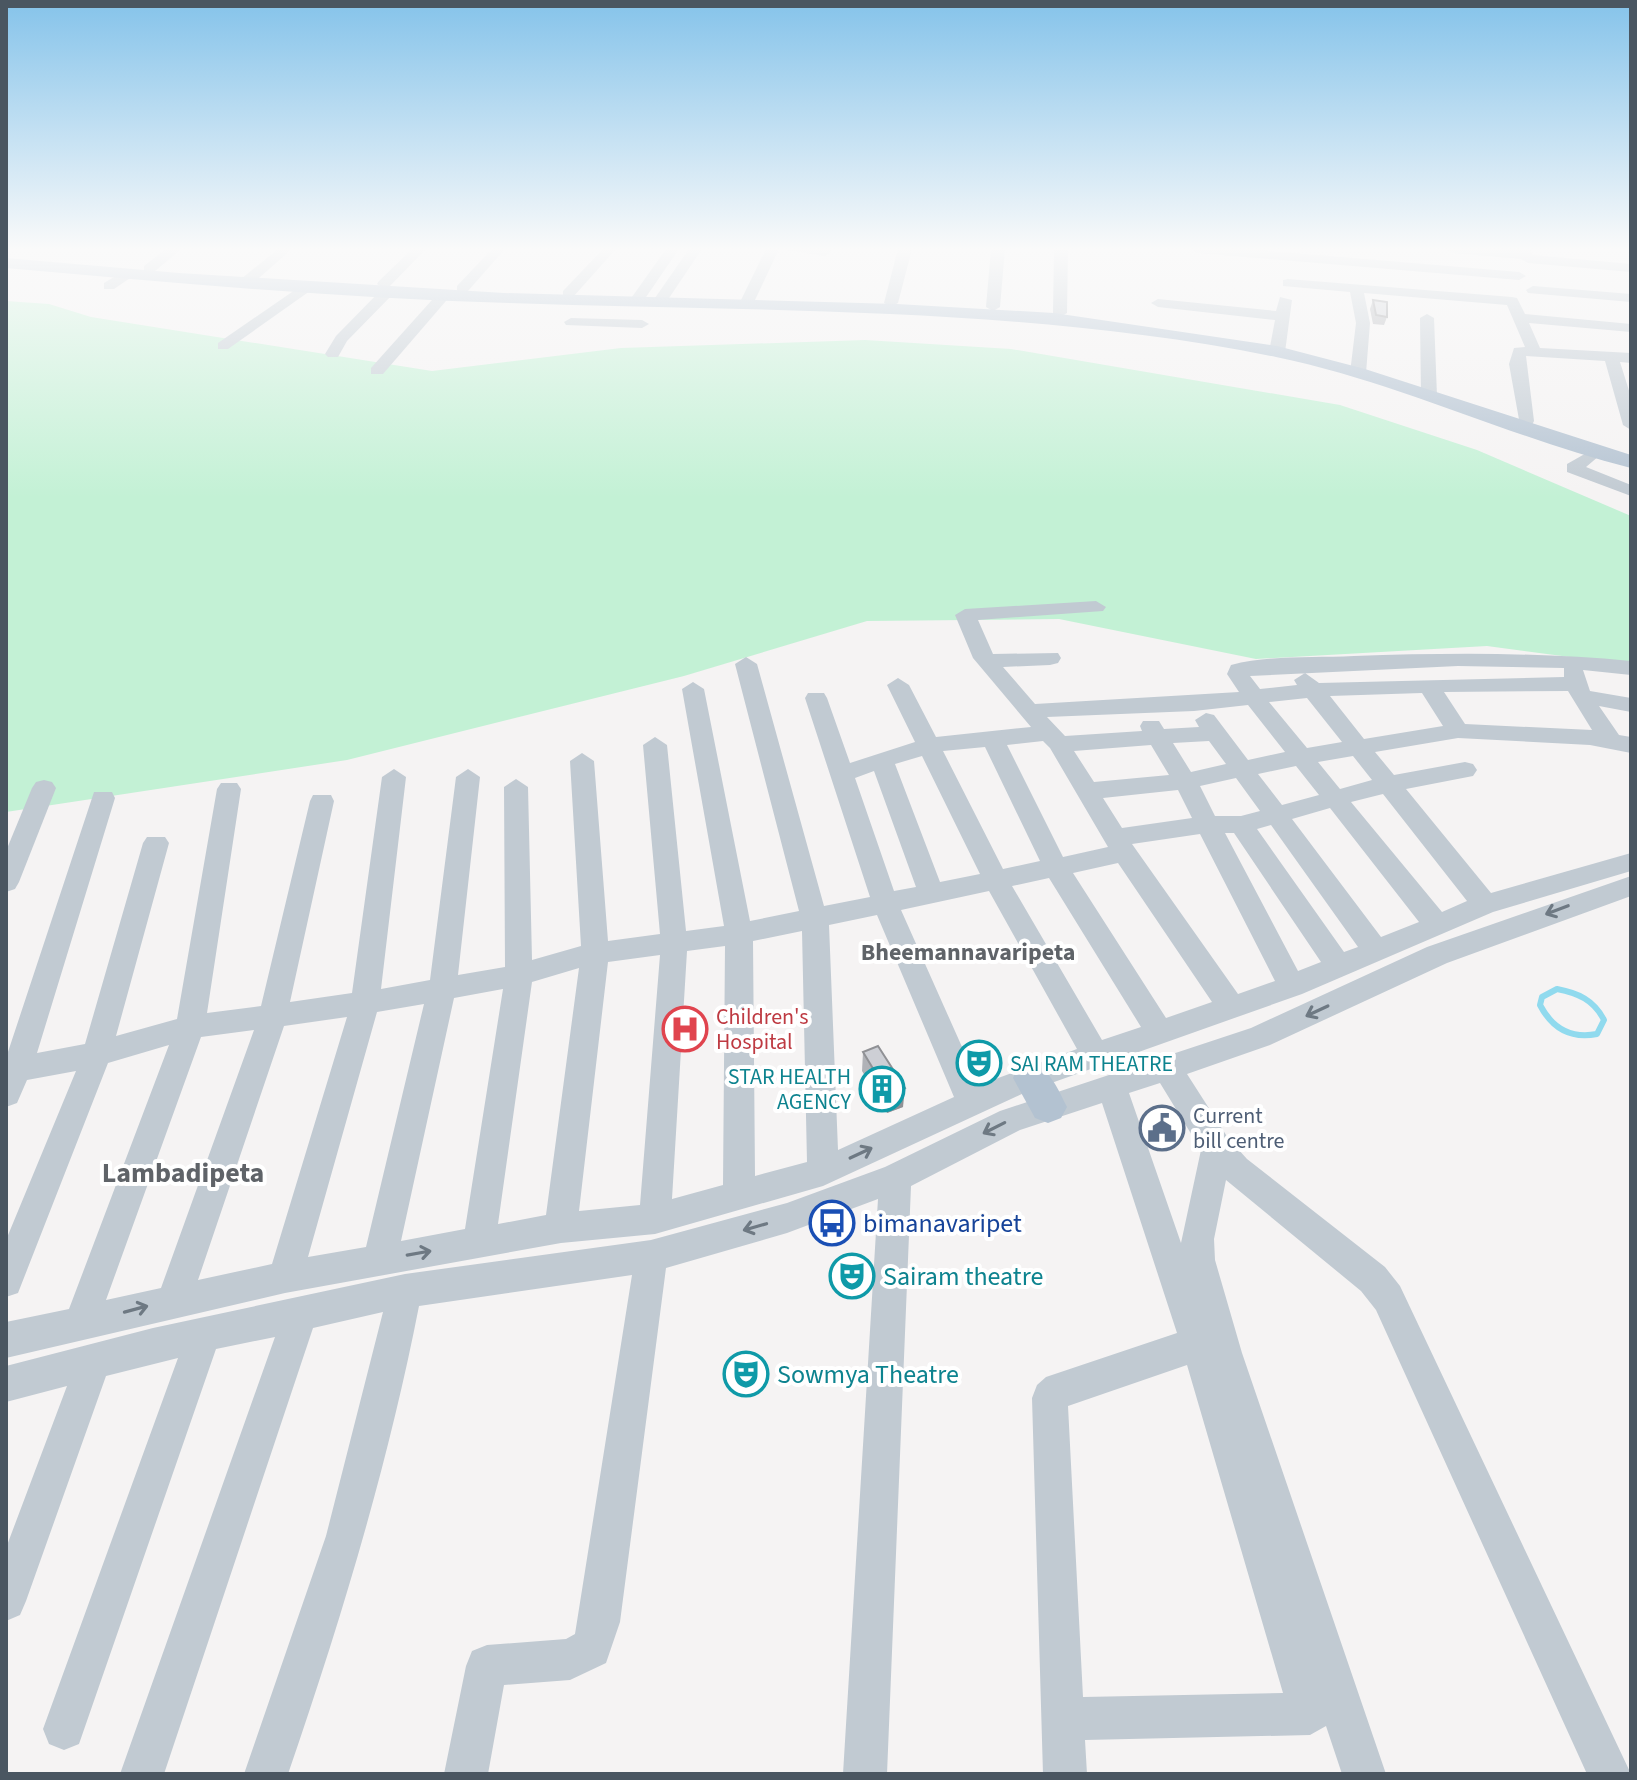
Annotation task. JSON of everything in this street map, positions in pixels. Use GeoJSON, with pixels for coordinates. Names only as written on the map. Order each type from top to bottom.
{"type":"FeatureCollection","features":[{"type":"Feature","properties":{"kind":"main road"},"geometry":{"type":"LineString","coordinates":[[1147,332],[1272,351]]}},
{"type":"Feature","properties":{"kind":"main road"},"geometry":{"type":"LineString","coordinates":[[1187,332],[1220,337],[1358,373],[1493,417],[1631,455]]}},
{"type":"Feature","properties":{"kind":"main road"},"geometry":{"type":"LineString","coordinates":[[1493,417],[1500,425],[1631,470]]}},
{"type":"Feature","properties":{"kind":"main road"},"geometry":{"type":"LineString","coordinates":[[1522,423],[1631,462]]}},
{"type":"Feature","properties":{"kind":"street"},"geometry":{"type":"LineString","coordinates":[[223,346],[243,332]]}},
{"type":"Feature","properties":{"kind":"street"},"geometry":{"type":"LineString","coordinates":[[333,354],[347,332]]}},
{"type":"Feature","properties":{"kind":"street"},"geometry":{"type":"LineString","coordinates":[[377,371],[415,332]]}},
{"type":"Feature","properties":{"kind":"street"},"geometry":{"type":"LineString","coordinates":[[1272,351],[1277,332]]}},
{"type":"Feature","properties":{"kind":"street"},"geometry":{"type":"LineString","coordinates":[[1358,373],[1362,332]]}},
{"type":"Feature","properties":{"kind":"street"},"geometry":{"type":"LineString","coordinates":[[1427,332],[1429,396]]}},
{"type":"Feature","properties":{"kind":"street"},"geometry":{"type":"LineString","coordinates":[[1526,332],[1534,351]]}},
{"type":"Feature","properties":{"kind":"street"},"geometry":{"type":"LineString","coordinates":[[1522,423],[1517,364],[1519,351],[1631,358]]}},
{"type":"Feature","properties":{"kind":"street"},"geometry":{"type":"LineString","coordinates":[[1611,356],[1631,425]]}},
{"type":"Feature","properties":{"kind":"street"},"geometry":{"type":"LineString","coordinates":[[1590,456],[1573,468],[1631,491]]}},
{"type":"Feature","properties":{"kind":"street"},"geometry":{"type":"LineString","coordinates":[[1096,607],[1037,613],[968,613],[964,619],[987,661],[1054,739],[1090,791],[1120,846],[1232,1008]]}},
{"type":"Feature","properties":{"kind":"street"},"geometry":{"type":"LineString","coordinates":[[987,661],[1050,658]]}},
{"type":"Feature","properties":{"kind":"street"},"geometry":{"type":"LineString","coordinates":[[1436,924],[1255,699],[1238,674],[1239,670],[1458,659],[1575,679],[1631,684]]}},
{"type":"Feature","properties":{"kind":"street"},"geometry":{"type":"LineString","coordinates":[[746,664],[815,920],[823,1172]]}},
{"type":"Feature","properties":{"kind":"street"},"geometry":{"type":"LineString","coordinates":[[1292,665],[1485,905]]}},
{"type":"Feature","properties":{"kind":"street"},"geometry":{"type":"LineString","coordinates":[[1028,711],[1194,704],[1313,690],[1575,679],[1631,668]]}},
{"type":"Feature","properties":{"kind":"street"},"geometry":{"type":"LineString","coordinates":[[1575,679],[1631,705]]}},
{"type":"Feature","properties":{"kind":"street"},"geometry":{"type":"LineString","coordinates":[[1575,679],[1621,743]]}},
{"type":"Feature","properties":{"kind":"street"},"geometry":{"type":"LineString","coordinates":[[898,685],[997,882],[1103,1069],[1197,1344],[1310,1714],[1062,1719]]}},
{"type":"Feature","properties":{"kind":"street"},"geometry":{"type":"LineString","coordinates":[[1428,685],[1458,731]]}},
{"type":"Feature","properties":{"kind":"street"},"geometry":{"type":"LineString","coordinates":[[693,689],[739,934],[739,1195]]}},
{"type":"Feature","properties":{"kind":"street"},"geometry":{"type":"LineString","coordinates":[[816,698],[886,905],[971,1101]]}},
{"type":"Feature","properties":{"kind":"street"},"geometry":{"type":"LineString","coordinates":[[1194,704],[1376,950]]}},
{"type":"Feature","properties":{"kind":"street"},"geometry":{"type":"LineString","coordinates":[[1138,706],[1185,781],[1292,986]]}},
{"type":"Feature","properties":{"kind":"street"},"geometry":{"type":"LineString","coordinates":[[1090,791],[1185,781],[1300,757],[1458,731],[1621,743]]}},
{"type":"Feature","properties":{"kind":"street"},"geometry":{"type":"LineString","coordinates":[[840,774],[930,745],[992,738],[1160,738],[1216,733]]}},
{"type":"Feature","properties":{"kind":"street"},"geometry":{"type":"LineString","coordinates":[[992,738],[1056,868],[1163,1049],[1217,1148],[1257,1188],[1373,1279],[1388,1298],[1610,1774]]}},
{"type":"Feature","properties":{"kind":"street"},"geometry":{"type":"LineString","coordinates":[[466,1774],[487,1666],[570,1659],[591,1648],[600,1622],[653,1237],[674,944],[655,745]]}},
{"type":"Feature","properties":{"kind":"street"},"geometry":{"type":"LineString","coordinates":[[561,1228],[595,953],[582,761]]}},
{"type":"Feature","properties":{"kind":"street"},"geometry":{"type":"LineString","coordinates":[[882,761],[932,895]]}},
{"type":"Feature","properties":{"kind":"street"},"geometry":{"type":"LineString","coordinates":[[10,1079],[190,1027],[365,1003],[519,975],[595,953],[674,944],[815,920],[1056,868],[1120,846],[1208,824],[1241,825],[1387,784],[1465,770]]}},
{"type":"Feature","properties":{"kind":"street"},"geometry":{"type":"LineString","coordinates":[[285,1277],[365,1003],[394,777]]}},
{"type":"Feature","properties":{"kind":"street"},"geometry":{"type":"LineString","coordinates":[[380,1260],[441,989],[468,777]]}},
{"type":"Feature","properties":{"kind":"street"},"geometry":{"type":"LineString","coordinates":[[479,1243],[519,975],[516,787]]}},
{"type":"Feature","properties":{"kind":"street"},"geometry":{"type":"LineString","coordinates":[[6,882],[44,788]]}},
{"type":"Feature","properties":{"kind":"street"},"geometry":{"type":"LineString","coordinates":[[81,1323],[190,1027],[229,789]]}},
{"type":"Feature","properties":{"kind":"street"},"geometry":{"type":"LineString","coordinates":[[10,1079],[103,798]]}},
{"type":"Feature","properties":{"kind":"street"},"geometry":{"type":"LineString","coordinates":[[174,1299],[273,1016],[322,801]]}},
{"type":"Feature","properties":{"kind":"street"},"geometry":{"type":"LineString","coordinates":[[1241,825],[1339,966]]}},
{"type":"Feature","properties":{"kind":"street"},"geometry":{"type":"LineString","coordinates":[[6,1281],[97,1054],[156,843]]}},
{"type":"Feature","properties":{"kind":"street"},"geometry":{"type":"LineString","coordinates":[[1163,1049],[1232,1008],[1292,986],[1436,924],[1485,905],[1631,862]]}},
{"type":"Feature","properties":{"kind":"street"},"geometry":{"type":"LineString","coordinates":[[6,1340],[174,1299],[561,1228],[653,1237],[739,1195],[823,1172],[971,1101],[1039,1092],[1163,1049],[1260,1037],[1437,955],[1631,886]]}},
{"type":"Feature","properties":{"kind":"street"},"geometry":{"type":"LineString","coordinates":[[6,1384],[204,1335],[653,1237],[787,1218],[895,1178],[1011,1120],[1039,1092]]}},
{"type":"Feature","properties":{"kind":"street"},"geometry":{"type":"LineString","coordinates":[[1217,1148],[1197,1239],[1198,1260],[1224,1353],[1364,1774]]}},
{"type":"Feature","properties":{"kind":"street"},"geometry":{"type":"LineString","coordinates":[[865,1774],[895,1178]]}},
{"type":"Feature","properties":{"kind":"street"},"geometry":{"type":"LineString","coordinates":[[266,1774],[309,1655],[386,1392],[405,1291]]}},
{"type":"Feature","properties":{"kind":"street"},"geometry":{"type":"LineString","coordinates":[[142,1774],[300,1314]]}},
{"type":"Feature","properties":{"kind":"street"},"geometry":{"type":"LineString","coordinates":[[64,1729],[204,1335]]}},
{"type":"Feature","properties":{"kind":"street"},"geometry":{"type":"LineString","coordinates":[[1065,1774],[1050,1398],[1059,1390],[1197,1344]]}},
{"type":"Feature","properties":{"kind":"street"},"geometry":{"type":"LineString","coordinates":[[6,1601],[94,1361]]}},
{"type":"Feature","properties":{"kind":"green space"},"geometry":{"type":"Polygon","coordinates":[[[6,332],[186,332],[432,371],[621,348],[865,340],[1011,349],[1340,405],[1477,450],[1631,516],[1631,665],[1487,646],[1256,659],[1059,619],[867,621],[684,676],[347,760],[6,812],[6,332]]]}},
{"type":"Feature","properties":{"kind":"building"},"geometry":{"type":"Polygon","coordinates":[[[878,1046],[905,1088],[889,1095],[863,1052],[878,1046]]]}},
{"type":"Feature","properties":{"kind":"waterway"},"geometry":{"type":"LineString","coordinates":[[1557,989],[1578,995],[1595,1007],[1604,1020],[1597,1034],[1571,1033],[1550,1020],[1540,1005],[1542,997],[1557,989]]}},
{"type":"Feature","properties":{"kind":"place","name":"Children's Hospital"},"geometry":{"type":"Point","coordinates":[685,1029]}},
{"type":"Feature","properties":{"kind":"place","name":"SAI RAM THEATRE"},"geometry":{"type":"Point","coordinates":[979,1063]}},
{"type":"Feature","properties":{"kind":"place","name":"STAR HEALTH AGENCY"},"geometry":{"type":"Point","coordinates":[882,1089]}},
{"type":"Feature","properties":{"kind":"place","name":"Current bill centre"},"geometry":{"type":"Point","coordinates":[1162,1128]}},
{"type":"Feature","properties":{"kind":"place","name":"bimanavaripet"},"geometry":{"type":"Point","coordinates":[832,1223]}},
{"type":"Feature","properties":{"kind":"place","name":"Sairam theatre"},"geometry":{"type":"Point","coordinates":[852,1276]}},
{"type":"Feature","properties":{"kind":"place","name":"Sowmya Theatre"},"geometry":{"type":"Point","coordinates":[746,1374]}},
{"type":"Feature","properties":{"kind":"district","name":"Bheemannavaripeta"},"geometry":{"type":"Point","coordinates":[968,952]}},
{"type":"Feature","properties":{"kind":"district","name":"Lambadipeta"},"geometry":{"type":"Point","coordinates":[183,1172]}}]}
